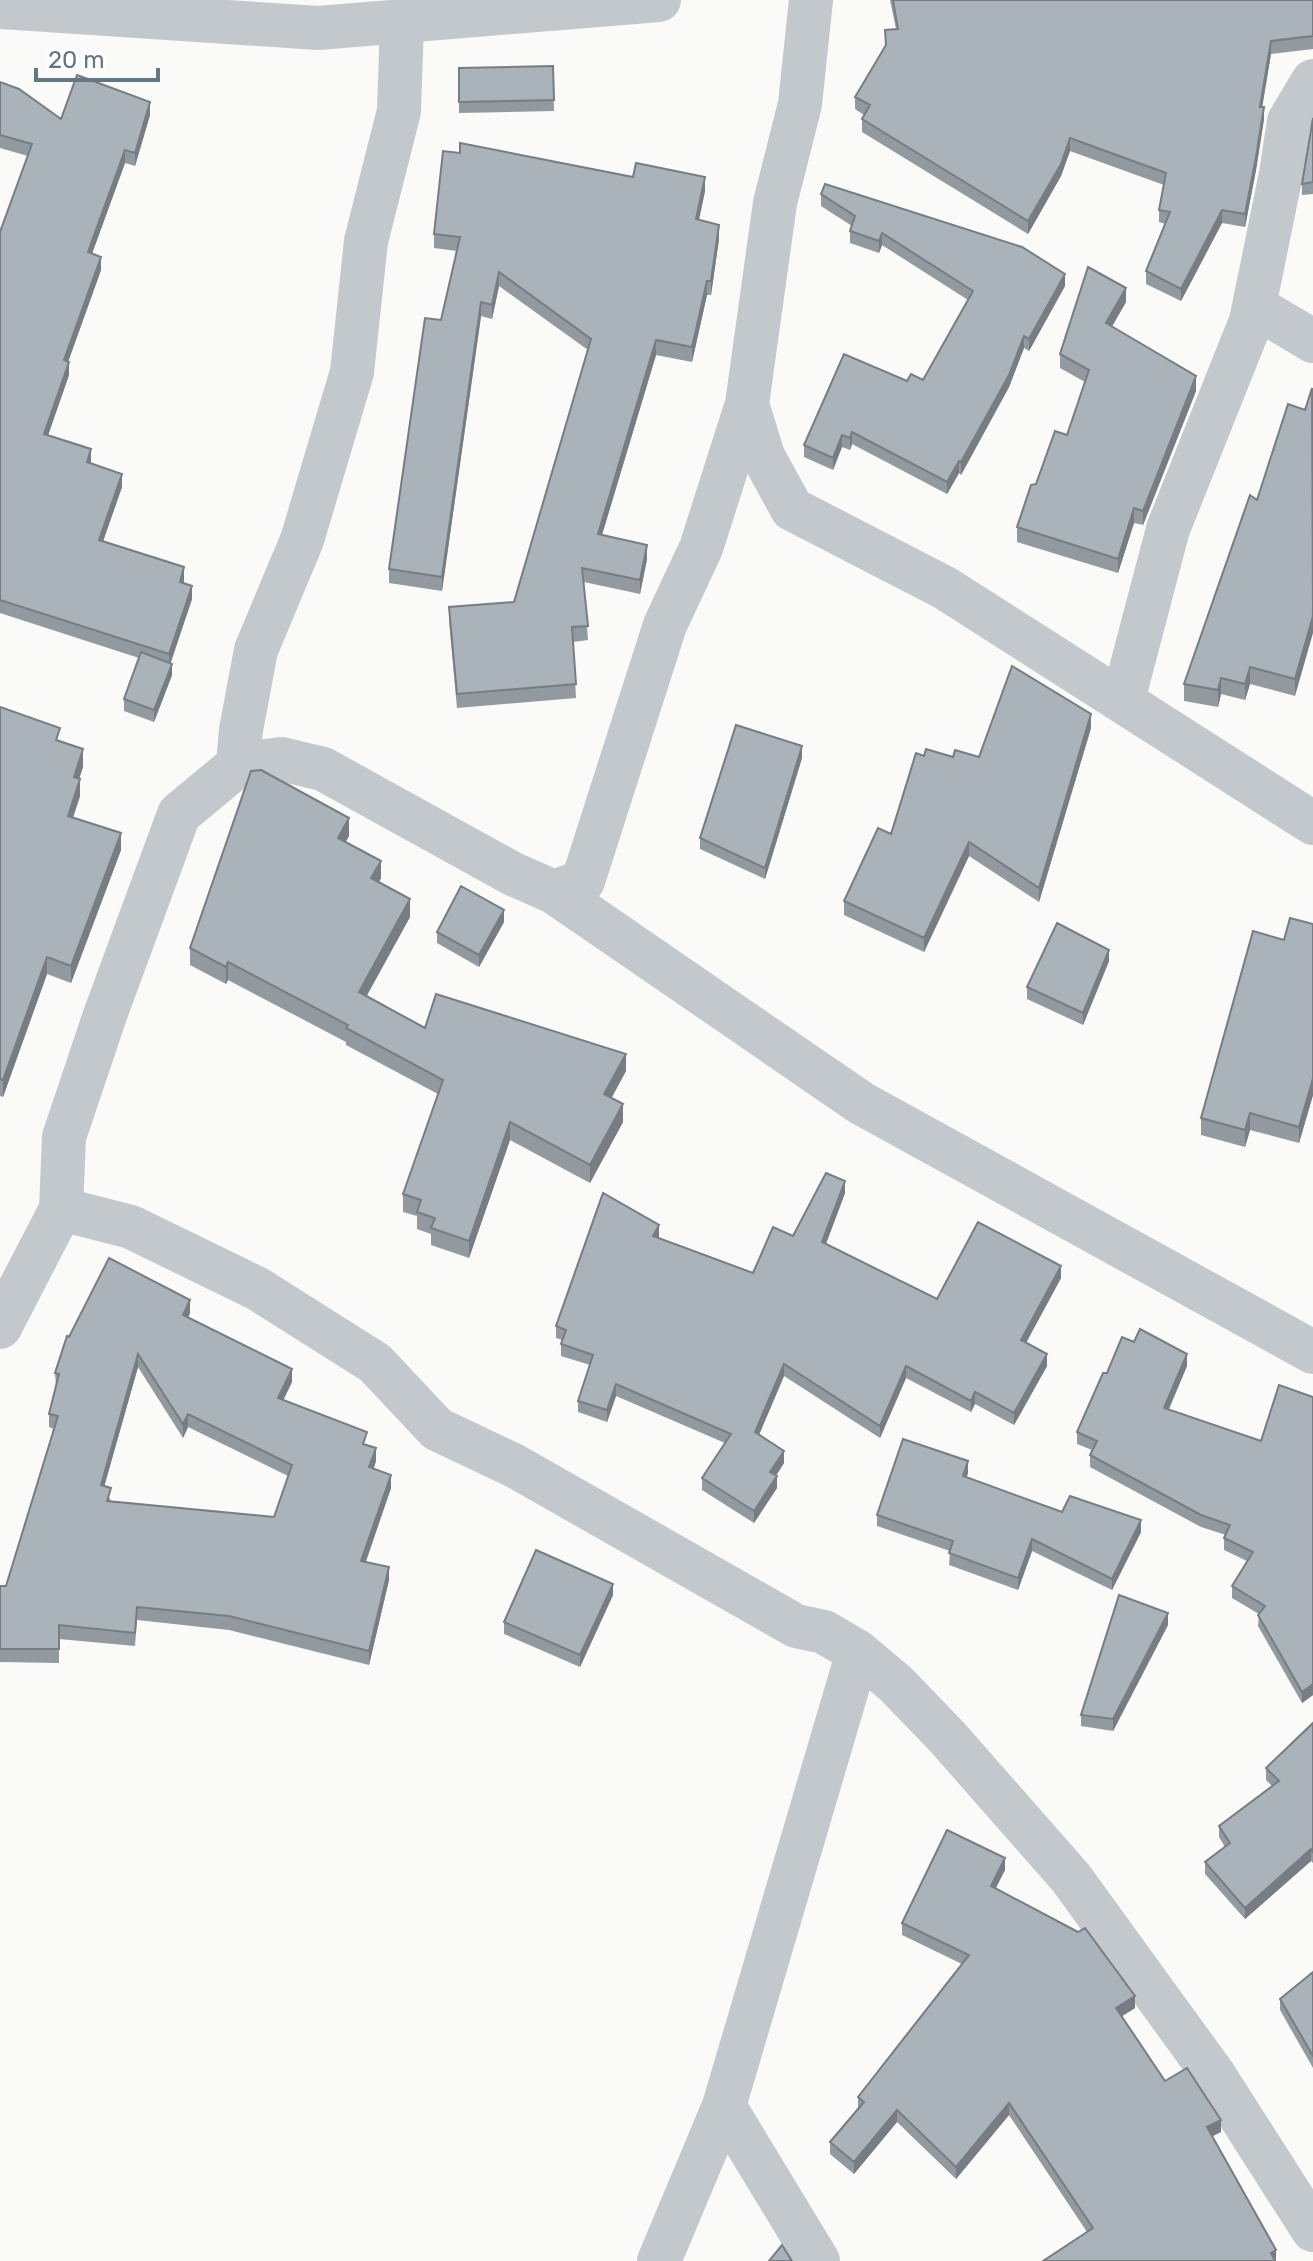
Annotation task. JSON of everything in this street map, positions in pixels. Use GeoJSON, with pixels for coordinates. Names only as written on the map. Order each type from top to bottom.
{"type":"FeatureCollection","features":[{"type":"Feature","properties":{"kind":"street"},"geometry":{"type":"LineString","coordinates":[[0,7],[318,28],[659,0]]}},
{"type":"Feature","properties":{"kind":"street"},"geometry":{"type":"LineString","coordinates":[[554,892],[583,881],[665,625],[701,548],[747,404],[775,203],[800,104],[811,0]]}},
{"type":"Feature","properties":{"kind":"street"},"geometry":{"type":"LineString","coordinates":[[238,765],[241,730],[256,650],[302,540],[352,372],[366,241],[399,111],[402,22]]}},
{"type":"Feature","properties":{"kind":"street"},"geometry":{"type":"LineString","coordinates":[[1123,700],[1168,529],[1246,336],[1281,174],[1289,121],[1313,81]]}},
{"type":"Feature","properties":{"kind":"street"},"geometry":{"type":"LineString","coordinates":[[1254,306],[1313,341]]}},
{"type":"Feature","properties":{"kind":"street"},"geometry":{"type":"LineString","coordinates":[[747,404],[763,456],[792,509],[945,588],[1313,823]]}},
{"type":"Feature","properties":{"kind":"street"},"geometry":{"type":"LineString","coordinates":[[0,1327],[61,1209],[64,1137],[179,814],[238,765],[281,759],[323,769],[513,874],[554,892],[861,1103],[1313,1352]]}},
{"type":"Feature","properties":{"kind":"street"},"geometry":{"type":"LineString","coordinates":[[61,1209],[131,1227],[258,1289],[375,1363],[437,1429],[515,1466],[796,1626],[824,1632],[858,1652],[896,1684],[948,1738],[1071,1878],[1214,2075],[1313,2230]]}},
{"type":"Feature","properties":{"kind":"street"},"geometry":{"type":"LineString","coordinates":[[659,2261],[724,2106],[858,1652]]}},
{"type":"Feature","properties":{"kind":"street"},"geometry":{"type":"LineString","coordinates":[[724,2106],[818,2261]]}},
{"type":"Feature","properties":{"kind":"building"},"geometry":{"type":"Polygon","coordinates":[[[893,0],[1313,0],[1313,36],[1271,41],[1260,107],[1264,107],[1245,214],[1222,210],[1181,289],[1146,271],[1170,212],[1159,210],[1166,173],[1070,138],[1061,164],[1028,221],[862,119],[870,105],[855,97],[886,45],[885,30],[898,29],[893,0]]]}},
{"type":"Feature","properties":{"kind":"building"},"geometry":{"type":"Polygon","coordinates":[[[553,66],[554,100],[459,102],[459,68],[553,66]]]}},
{"type":"Feature","properties":{"kind":"building"},"geometry":{"type":"Polygon","coordinates":[[[77,75],[150,102],[135,153],[125,150],[88,252],[101,257],[64,360],[69,362],[44,434],[91,449],[87,462],[122,474],[99,540],[184,567],[180,582],[192,586],[169,654],[0,600],[0,232],[32,144],[0,135],[0,82],[19,89],[61,119],[77,75]]]}},
{"type":"Feature","properties":{"kind":"building"},"geometry":{"type":"Polygon","coordinates":[[[1313,118],[1313,182],[1302,184],[1313,118]]]}},
{"type":"Feature","properties":{"kind":"building"},"geometry":{"type":"Polygon","coordinates":[[[460,143],[633,177],[636,163],[705,177],[696,219],[719,225],[711,281],[707,281],[692,347],[656,340],[598,534],[647,545],[640,580],[582,568],[588,626],[572,627],[576,684],[457,694],[449,607],[514,602],[591,339],[499,272],[492,305],[481,302],[442,577],[389,569],[425,318],[441,320],[460,237],[434,234],[443,151],[460,153],[460,143]]]}},
{"type":"Feature","properties":{"kind":"building"},"geometry":{"type":"Polygon","coordinates":[[[825,184],[1022,247],[1065,274],[1029,339],[1024,336],[1009,375],[947,482],[852,432],[850,438],[842,435],[833,458],[804,445],[844,354],[907,381],[911,374],[923,380],[973,291],[882,233],[879,241],[850,231],[855,216],[821,194],[825,184]]]}},
{"type":"Feature","properties":{"kind":"building"},"geometry":{"type":"Polygon","coordinates":[[[1088,267],[1126,288],[1106,323],[1196,376],[1143,511],[1134,508],[1118,559],[1017,527],[1031,485],[1036,484],[1055,431],[1067,435],[1089,370],[1060,354],[1088,267]]]}},
{"type":"Feature","properties":{"kind":"building"},"geometry":{"type":"Polygon","coordinates":[[[1312,388],[1313,616],[1295,679],[1250,667],[1245,684],[1221,678],[1218,690],[1184,684],[1250,495],[1257,500],[1288,404],[1305,410],[1312,388]]]}},
{"type":"Feature","properties":{"kind":"building"},"geometry":{"type":"Polygon","coordinates":[[[141,652],[172,664],[154,710],[124,699],[141,652]]]}},
{"type":"Feature","properties":{"kind":"building"},"geometry":{"type":"Polygon","coordinates":[[[1012,666],[1091,714],[1039,888],[969,842],[924,938],[844,901],[878,828],[891,834],[916,753],[924,756],[926,749],[953,757],[955,750],[979,757],[1012,666]]]}},
{"type":"Feature","properties":{"kind":"building"},"geometry":{"type":"Polygon","coordinates":[[[0,707],[60,728],[56,740],[83,749],[74,777],[80,779],[68,816],[121,833],[71,966],[47,957],[3,1080],[0,1079],[0,707]]]}},
{"type":"Feature","properties":{"kind":"building"},"geometry":{"type":"Polygon","coordinates":[[[736,725],[802,746],[765,868],[700,838],[736,725]]]}},
{"type":"Feature","properties":{"kind":"building"},"geometry":{"type":"Polygon","coordinates":[[[261,770],[349,818],[338,838],[381,861],[371,878],[410,899],[359,992],[425,1028],[436,994],[626,1054],[604,1094],[623,1104],[590,1165],[510,1122],[469,1241],[431,1228],[435,1218],[417,1212],[421,1200],[403,1194],[443,1080],[346,1028],[348,1025],[228,962],[226,967],[190,948],[251,771],[261,770]]]}},
{"type":"Feature","properties":{"kind":"building"},"geometry":{"type":"Polygon","coordinates":[[[461,886],[504,910],[479,955],[437,932],[461,886]]]}},
{"type":"Feature","properties":{"kind":"building"},"geometry":{"type":"Polygon","coordinates":[[[1290,918],[1313,924],[1313,1078],[1299,1127],[1250,1113],[1245,1130],[1201,1118],[1253,931],[1284,940],[1290,918]]]}},
{"type":"Feature","properties":{"kind":"building"},"geometry":{"type":"Polygon","coordinates":[[[1057,923],[1109,950],[1083,1013],[1027,987],[1057,923]]]}},
{"type":"Feature","properties":{"kind":"building"},"geometry":{"type":"Polygon","coordinates":[[[826,1173],[845,1181],[822,1242],[937,1299],[978,1222],[1061,1266],[1021,1340],[1047,1354],[1014,1413],[975,1392],[971,1401],[906,1366],[880,1426],[784,1364],[755,1432],[784,1451],[770,1472],[777,1476],[754,1511],[702,1478],[731,1434],[616,1384],[607,1410],[578,1401],[593,1355],[561,1344],[566,1330],[556,1326],[603,1193],[659,1225],[653,1236],[753,1273],[773,1227],[793,1236],[826,1173]]]}},
{"type":"Feature","properties":{"kind":"building"},"geometry":{"type":"Polygon","coordinates":[[[109,1258],[190,1300],[183,1315],[292,1369],[278,1398],[367,1432],[363,1444],[376,1448],[369,1467],[391,1475],[361,1561],[389,1567],[369,1651],[229,1616],[137,1607],[135,1633],[59,1625],[59,1649],[0,1649],[0,1586],[6,1586],[58,1416],[49,1414],[59,1374],[55,1373],[69,1337],[109,1258]],[[138,1354],[101,1485],[111,1488],[107,1501],[274,1517],[292,1465],[188,1414],[183,1424],[138,1354]]]}},
{"type":"Feature","properties":{"kind":"building"},"geometry":{"type":"Polygon","coordinates":[[[1140,1329],[1187,1354],[1164,1408],[1261,1441],[1279,1385],[1313,1397],[1313,1684],[1302,1692],[1258,1615],[1265,1606],[1232,1586],[1253,1552],[1224,1538],[1230,1525],[1201,1515],[1090,1455],[1097,1441],[1077,1432],[1122,1337],[1134,1342],[1140,1329]]]}},
{"type":"Feature","properties":{"kind":"building"},"geometry":{"type":"Polygon","coordinates":[[[903,1439],[968,1461],[963,1476],[1062,1512],[1070,1496],[1141,1520],[1112,1579],[1032,1539],[1018,1578],[949,1553],[953,1541],[877,1515],[903,1439]]]}},
{"type":"Feature","properties":{"kind":"building"},"geometry":{"type":"Polygon","coordinates":[[[536,1550],[613,1584],[580,1655],[504,1622],[536,1550]]]}},
{"type":"Feature","properties":{"kind":"building"},"geometry":{"type":"Polygon","coordinates":[[[1119,1595],[1168,1613],[1113,1719],[1081,1715],[1119,1595]]]}},
{"type":"Feature","properties":{"kind":"building"},"geometry":{"type":"Polygon","coordinates":[[[1313,1723],[1313,1852],[1311,1849],[1245,1908],[1205,1862],[1230,1843],[1219,1826],[1279,1781],[1266,1768],[1313,1723]]]}},
{"type":"Feature","properties":{"kind":"building"},"geometry":{"type":"Polygon","coordinates":[[[947,1830],[1005,1858],[991,1886],[1078,1932],[1085,1928],[1135,1996],[1116,2008],[1165,2081],[1187,2068],[1221,2120],[1207,2127],[1276,2250],[1271,2253],[1275,2261],[1043,2261],[1093,2228],[1009,2103],[956,2167],[897,2110],[854,2162],[830,2142],[864,2102],[858,2097],[969,1955],[902,1923],[947,1830]]]}},
{"type":"Feature","properties":{"kind":"building"},"geometry":{"type":"Polygon","coordinates":[[[1313,1972],[1313,2056],[1280,1999],[1313,1972]]]}},
{"type":"Feature","properties":{"kind":"building"},"geometry":{"type":"Polygon","coordinates":[[[782,2245],[792,2261],[769,2261],[782,2245]]]}}]}
